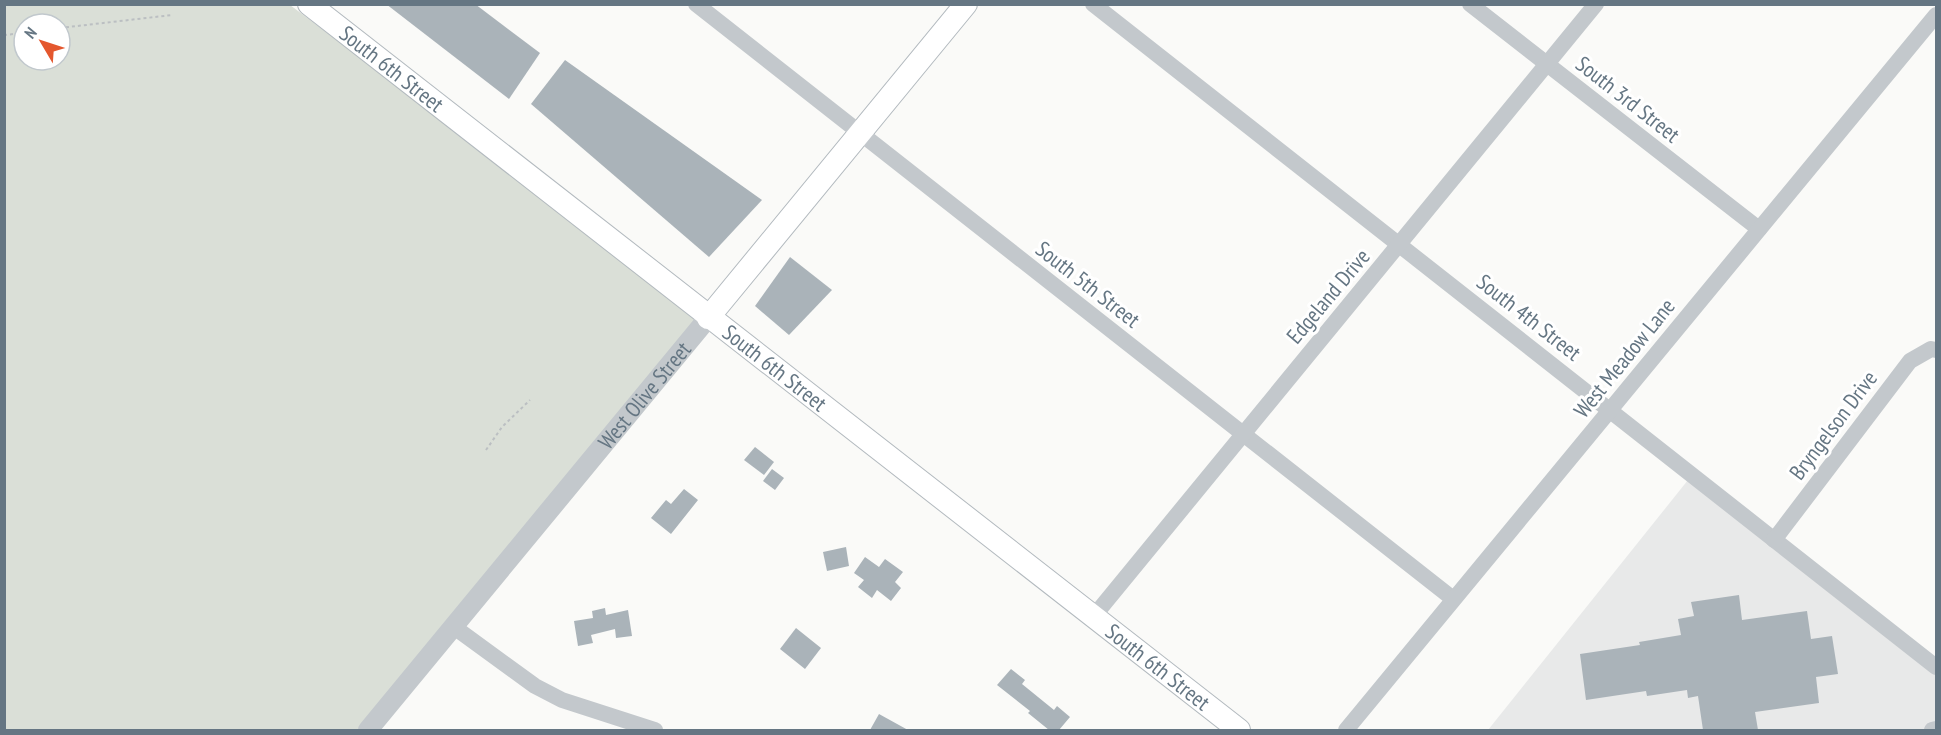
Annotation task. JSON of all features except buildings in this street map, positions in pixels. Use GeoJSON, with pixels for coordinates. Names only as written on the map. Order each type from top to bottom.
{"type":"FeatureCollection","features":[{"type":"Feature","properties":{"kind":"main road","name":"South 6th Street"},"geometry":{"type":"LineString","coordinates":[[309,4],[708,318],[1239,730]]}},
{"type":"Feature","properties":{"kind":"main road","name":"West Olive Street"},"geometry":{"type":"LineString","coordinates":[[708,318],[966,4]]}},
{"type":"Feature","properties":{"kind":"street","name":"South 5th Street"},"geometry":{"type":"LineString","coordinates":[[696,4],[1452,598]]}},
{"type":"Feature","properties":{"kind":"street","name":"South 4th Street"},"geometry":{"type":"LineString","coordinates":[[1093,4],[1936,667]]}},
{"type":"Feature","properties":{"kind":"street","name":"South 3rd Street"},"geometry":{"type":"LineString","coordinates":[[1470,4],[1759,229]]}},
{"type":"Feature","properties":{"kind":"street","name":"Edgeland Drive"},"geometry":{"type":"LineString","coordinates":[[1094,616],[1596,4]]}},
{"type":"Feature","properties":{"kind":"street","name":"West Meadow Lane"},"geometry":{"type":"LineString","coordinates":[[1346,730],[1452,598],[1936,15]]}},
{"type":"Feature","properties":{"kind":"street","name":"West Olive Street"},"geometry":{"type":"LineString","coordinates":[[368,730],[708,318]]}},
{"type":"Feature","properties":{"kind":"street","name":"Bryngelson Drive"},"geometry":{"type":"LineString","coordinates":[[1774,540],[1911,362],[1930,350],[1936,350]]}},
{"type":"Feature","properties":{"kind":"street"},"geometry":{"type":"LineString","coordinates":[[454,627],[535,686],[562,700],[656,730]]}},
{"type":"Feature","properties":{"kind":"street"},"geometry":{"type":"LineString","coordinates":[[1932,730],[1936,729]]}},
{"type":"Feature","properties":{"kind":"path"},"geometry":{"type":"LineString","coordinates":[[72,27],[172,15]]}},
{"type":"Feature","properties":{"kind":"path"},"geometry":{"type":"LineString","coordinates":[[486,450],[502,427],[530,400]]}},
{"type":"Feature","properties":{"kind":"shaded area"},"geometry":{"type":"Polygon","coordinates":[[[4,5],[290,5],[708,318],[368,730],[5,730],[4,5]]]}},
{"type":"Feature","properties":{"kind":"shaded area"},"geometry":{"type":"Polygon","coordinates":[[[1692,475],[1936,667],[1936,729],[1488,730],[1692,475]]]}}]}
